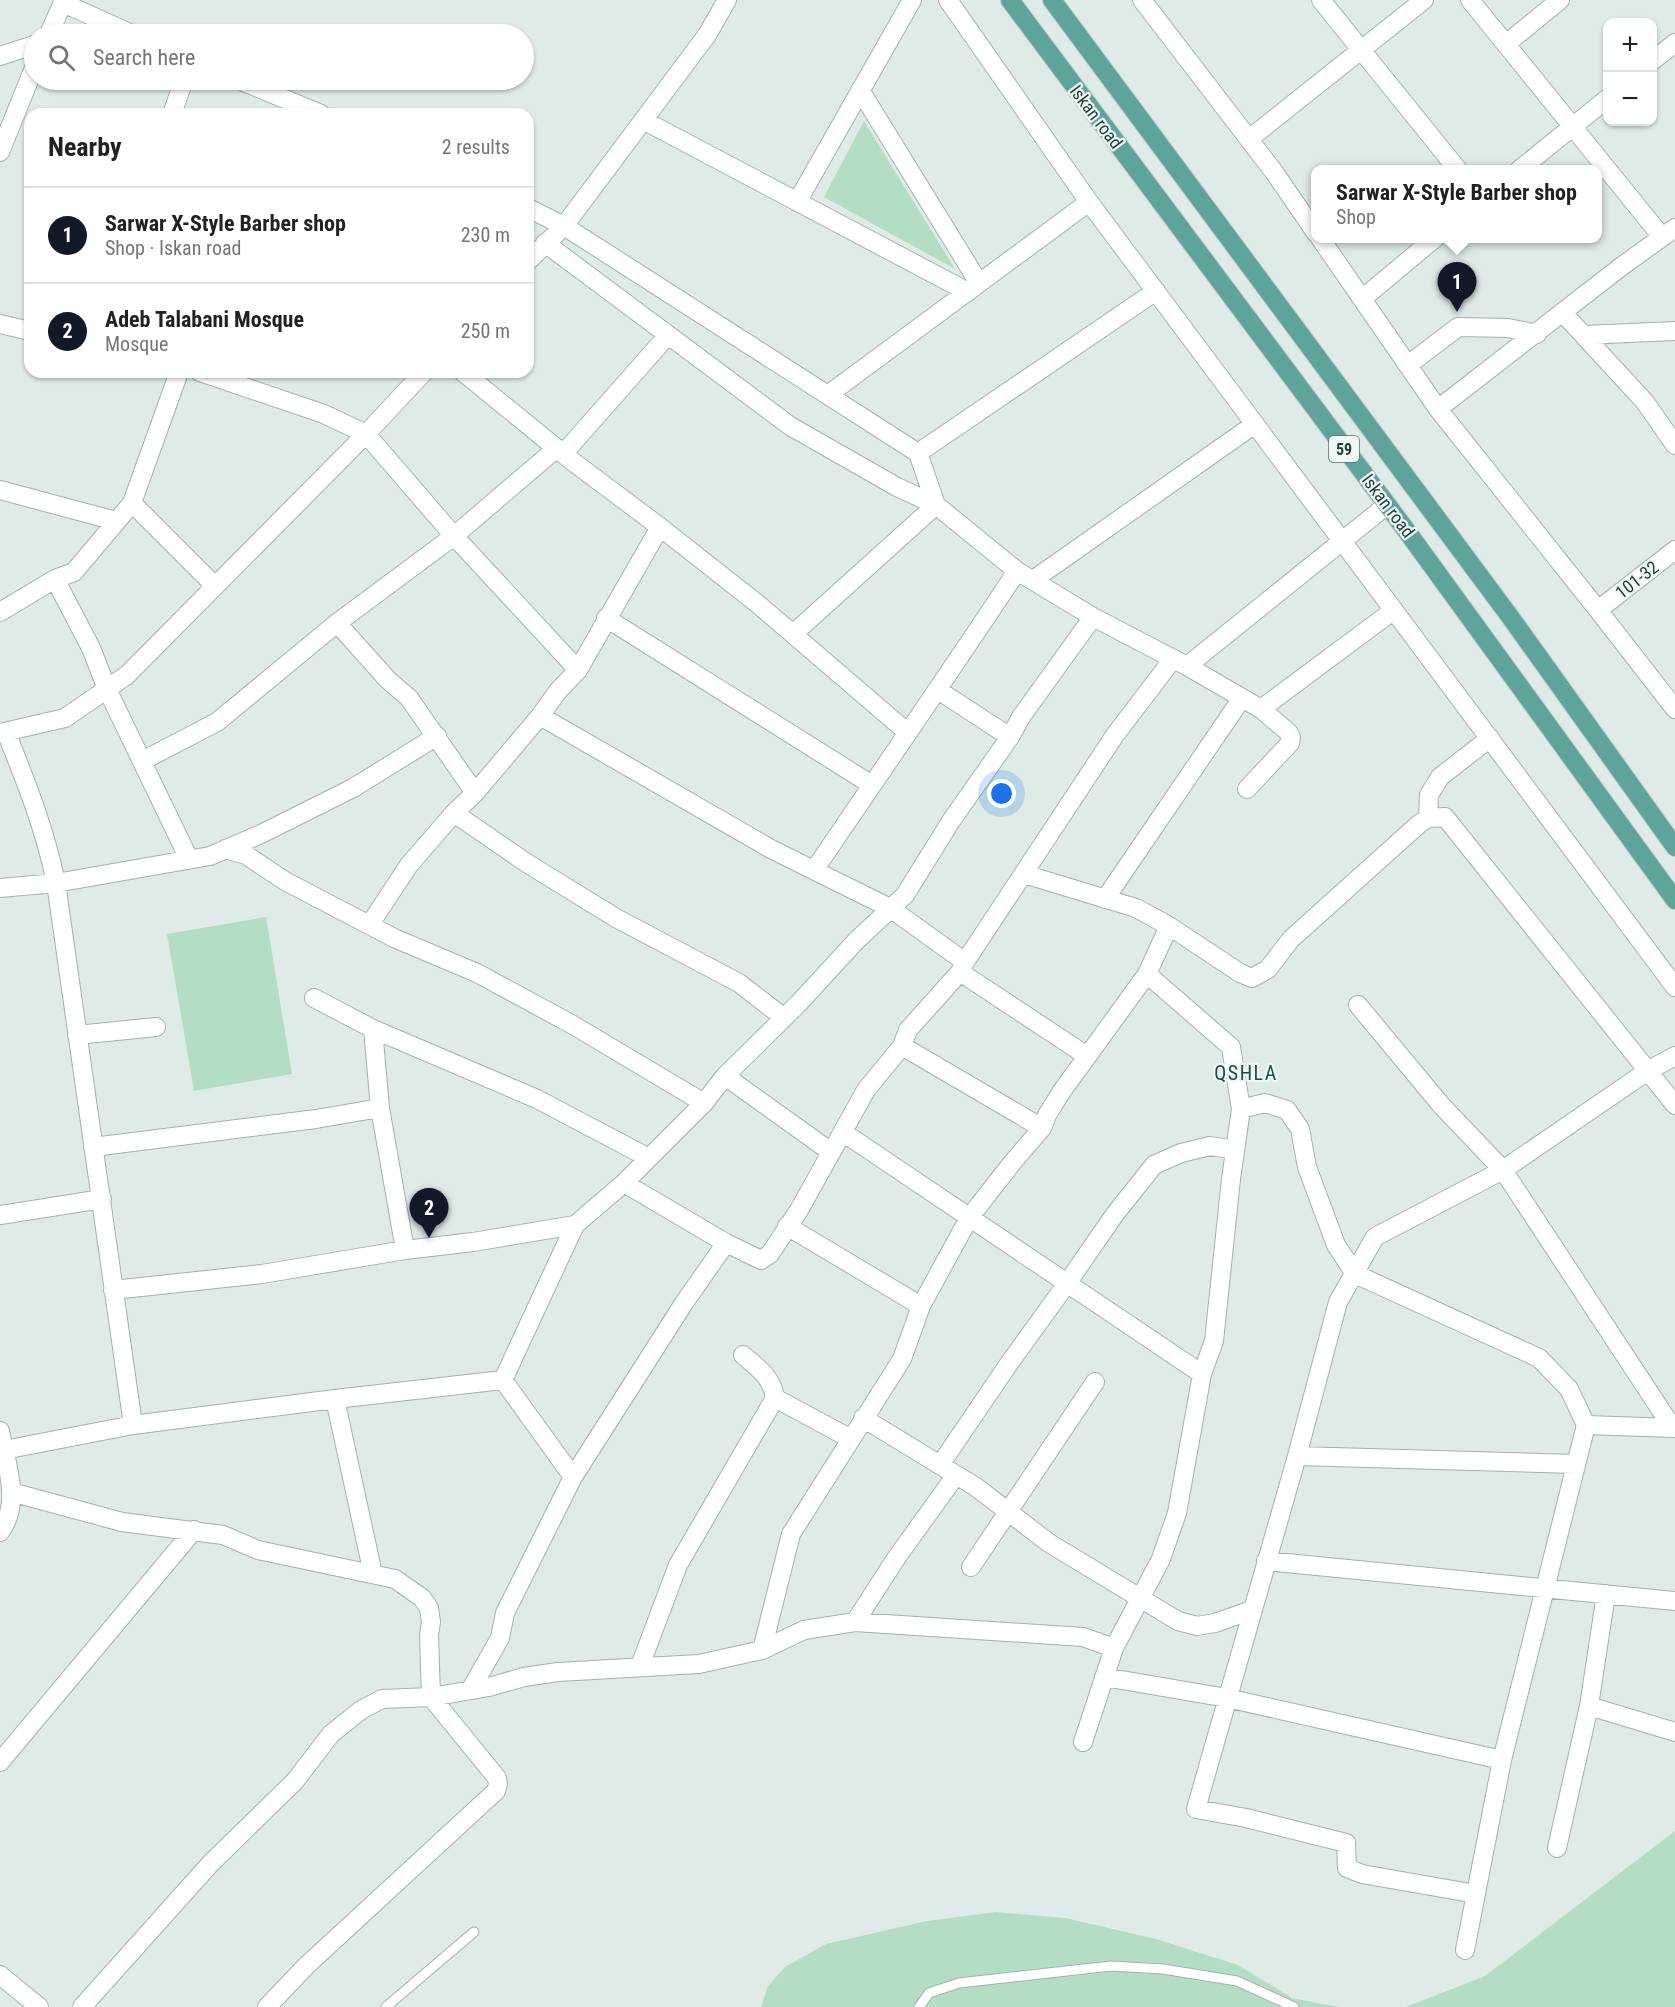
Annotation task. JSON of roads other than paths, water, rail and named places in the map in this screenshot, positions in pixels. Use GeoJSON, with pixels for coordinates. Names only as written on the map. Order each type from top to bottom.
{"type":"FeatureCollection","features":[{"type":"Feature","properties":{"kind":"main road","name":"Iskan road"},"geometry":{"type":"LineString","coordinates":[[1010,0],[1387,505],[1675,900]]}},
{"type":"Feature","properties":{"kind":"main road","name":"Iskan road"},"geometry":{"type":"LineString","coordinates":[[1052,0],[1511,618],[1674,844]]}},
{"type":"Feature","properties":{"kind":"street"},"geometry":{"type":"LineString","coordinates":[[534,255],[564,226],[707,35],[727,0]]}},
{"type":"Feature","properties":{"kind":"street"},"geometry":{"type":"LineString","coordinates":[[797,202],[912,0]]}},
{"type":"Feature","properties":{"kind":"street"},"geometry":{"type":"LineString","coordinates":[[948,0],[1089,202],[1675,987]]}},
{"type":"Feature","properties":{"kind":"street"},"geometry":{"type":"LineString","coordinates":[[1142,0],[1249,139],[1311,226]]}},
{"type":"Feature","properties":{"kind":"street"},"geometry":{"type":"LineString","coordinates":[[1321,0],[1454,165]]}},
{"type":"Feature","properties":{"kind":"street"},"geometry":{"type":"LineString","coordinates":[[1249,139],[1424,0]]}},
{"type":"Feature","properties":{"kind":"street"},"geometry":{"type":"LineString","coordinates":[[1438,410],[1669,232],[1572,126],[1470,0]]}},
{"type":"Feature","properties":{"kind":"street"},"geometry":{"type":"LineString","coordinates":[[1506,44],[1560,0]]}},
{"type":"Feature","properties":{"kind":"street"},"geometry":{"type":"LineString","coordinates":[[54,24],[64,1],[111,24]]}},
{"type":"Feature","properties":{"kind":"street"},"geometry":{"type":"LineString","coordinates":[[1657,59],[1675,43]]}},
{"type":"Feature","properties":{"kind":"street"},"geometry":{"type":"LineString","coordinates":[[0,56],[24,48]]}},
{"type":"Feature","properties":{"kind":"street"},"geometry":{"type":"LineString","coordinates":[[0,152],[25,90]]}},
{"type":"Feature","properties":{"kind":"street"},"geometry":{"type":"LineString","coordinates":[[174,108],[180,90]]}},
{"type":"Feature","properties":{"kind":"street"},"geometry":{"type":"LineString","coordinates":[[263,90],[307,108]]}},
{"type":"Feature","properties":{"kind":"street"},"geometry":{"type":"LineString","coordinates":[[860,90],[974,287]]}},
{"type":"Feature","properties":{"kind":"street"},"geometry":{"type":"LineString","coordinates":[[1525,165],[1603,102]]}},
{"type":"Feature","properties":{"kind":"street"},"geometry":{"type":"LineString","coordinates":[[643,120],[797,202],[974,287]]}},
{"type":"Feature","properties":{"kind":"street"},"geometry":{"type":"LineString","coordinates":[[829,394],[1089,202]]}},
{"type":"Feature","properties":{"kind":"street"},"geometry":{"type":"LineString","coordinates":[[534,211],[564,226],[918,453],[936,505]]}},
{"type":"Feature","properties":{"kind":"street"},"geometry":{"type":"LineString","coordinates":[[545,243],[790,426],[897,487],[936,505],[1025,575],[1093,617],[1180,662],[1261,709],[1288,732],[1291,737],[1290,743],[1247,789]]}},
{"type":"Feature","properties":{"kind":"street"},"geometry":{"type":"LineString","coordinates":[[1323,243],[1438,410],[1675,709]]}},
{"type":"Feature","properties":{"kind":"street"},"geometry":{"type":"LineString","coordinates":[[1362,299],[1429,243]]}},
{"type":"Feature","properties":{"kind":"street"},"geometry":{"type":"LineString","coordinates":[[918,453],[1156,291]]}},
{"type":"Feature","properties":{"kind":"street"},"geometry":{"type":"LineString","coordinates":[[1563,313],[1645,402],[1675,445]]}},
{"type":"Feature","properties":{"kind":"street"},"geometry":{"type":"LineString","coordinates":[[0,324],[24,330]]}},
{"type":"Feature","properties":{"kind":"street"},"geometry":{"type":"LineString","coordinates":[[1408,365],[1458,327],[1508,328],[1537,334]]}},
{"type":"Feature","properties":{"kind":"street"},"geometry":{"type":"LineString","coordinates":[[1584,335],[1675,331]]}},
{"type":"Feature","properties":{"kind":"street"},"geometry":{"type":"LineString","coordinates":[[142,761],[217,722],[338,623],[454,536],[560,451],[668,335]]}},
{"type":"Feature","properties":{"kind":"street"},"geometry":{"type":"LineString","coordinates":[[0,612],[55,579],[74,572],[132,503],[177,378]]}},
{"type":"Feature","properties":{"kind":"street"},"geometry":{"type":"LineString","coordinates":[[218,378],[324,414],[366,434],[454,536],[578,670]]}},
{"type":"Feature","properties":{"kind":"street"},"geometry":{"type":"LineString","coordinates":[[133,1425],[56,883],[48,845],[31,794],[3,732],[65,718],[127,675],[366,434],[418,378]]}},
{"type":"Feature","properties":{"kind":"street"},"geometry":{"type":"LineString","coordinates":[[470,378],[793,634],[907,732]]}},
{"type":"Feature","properties":{"kind":"street"},"geometry":{"type":"LineString","coordinates":[[815,869],[907,732],[1025,575],[1256,424]]}},
{"type":"Feature","properties":{"kind":"street"},"geometry":{"type":"LineString","coordinates":[[0,490],[116,521]]}},
{"type":"Feature","properties":{"kind":"street"},"geometry":{"type":"LineString","coordinates":[[132,503],[214,586]]}},
{"type":"Feature","properties":{"kind":"street"},"geometry":{"type":"LineString","coordinates":[[793,634],[936,505]]}},
{"type":"Feature","properties":{"kind":"street"},"geometry":{"type":"LineString","coordinates":[[624,1184],[726,1243],[761,1260],[770,1254],[799,1210],[866,1090],[902,1046],[908,1030],[963,967],[1115,735],[1180,662],[1343,541],[1387,505]]}},
{"type":"Feature","properties":{"kind":"street"},"geometry":{"type":"LineString","coordinates":[[370,924],[409,866],[454,813],[475,794],[558,691],[578,670],[660,527]]}},
{"type":"Feature","properties":{"kind":"street","name":"101-32"},"geometry":{"type":"LineString","coordinates":[[1598,610],[1675,550]]}},
{"type":"Feature","properties":{"kind":"street"},"geometry":{"type":"LineString","coordinates":[[55,579],[91,648],[107,689],[189,859]]}},
{"type":"Feature","properties":{"kind":"street"},"geometry":{"type":"LineString","coordinates":[[1261,709],[1394,610]]}},
{"type":"Feature","properties":{"kind":"street"},"geometry":{"type":"LineString","coordinates":[[503,1380],[575,1225],[624,1184],[704,1103],[725,1076],[905,895],[951,821],[1010,737],[1020,717],[1093,617]]}},
{"type":"Feature","properties":{"kind":"street"},"geometry":{"type":"LineString","coordinates":[[606,618],[872,785]]}},
{"type":"Feature","properties":{"kind":"street"},"geometry":{"type":"LineString","coordinates":[[338,623],[388,680],[409,698],[475,794]]}},
{"type":"Feature","properties":{"kind":"street"},"geometry":{"type":"LineString","coordinates":[[938,690],[1010,737]]}},
{"type":"Feature","properties":{"kind":"street"},"geometry":{"type":"LineString","coordinates":[[1105,899],[1242,698]]}},
{"type":"Feature","properties":{"kind":"street"},"geometry":{"type":"LineString","coordinates":[[540,716],[771,849],[890,908],[963,967],[1087,1056]]}},
{"type":"Feature","properties":{"kind":"street"},"geometry":{"type":"LineString","coordinates":[[0,888],[56,883],[210,856],[261,834],[352,788],[437,736]]}},
{"type":"Feature","properties":{"kind":"street"},"geometry":{"type":"LineString","coordinates":[[1428,818],[1429,795],[1440,777],[1490,738]]}},
{"type":"Feature","properties":{"kind":"street"},"geometry":{"type":"LineString","coordinates":[[454,813],[525,862],[616,918],[739,983],[783,1017]]}},
{"type":"Feature","properties":{"kind":"street"},"geometry":{"type":"LineString","coordinates":[[1024,874],[1136,908],[1169,926],[1240,973],[1252,978],[1268,969],[1291,939],[1428,818],[1445,817],[1675,1105]]}},
{"type":"Feature","properties":{"kind":"street"},"geometry":{"type":"LineString","coordinates":[[225,849],[246,855],[285,881],[394,938],[487,978],[573,1025],[704,1103]]}},
{"type":"Feature","properties":{"kind":"street"},"geometry":{"type":"LineString","coordinates":[[762,1650],[791,1534],[902,1359],[921,1306],[969,1218],[1011,1163],[1042,1128],[1062,1090],[1146,974],[1169,926]]}},
{"type":"Feature","properties":{"kind":"street"},"geometry":{"type":"LineString","coordinates":[[1083,1742],[1114,1648],[1161,1559],[1177,1513],[1202,1374],[1214,1341],[1241,1109],[1231,1047],[1146,974]]}},
{"type":"Feature","properties":{"kind":"street"},"geometry":{"type":"LineString","coordinates":[[314,998],[373,1029],[537,1099],[649,1158]]}},
{"type":"Feature","properties":{"kind":"street"},"geometry":{"type":"LineString","coordinates":[[1358,1005],[1441,1105],[1503,1170],[1673,1427]]}},
{"type":"Feature","properties":{"kind":"street"},"geometry":{"type":"LineString","coordinates":[[77,1035],[156,1027]]}},
{"type":"Feature","properties":{"kind":"street"},"geometry":{"type":"LineString","coordinates":[[373,1029],[380,1108],[405,1250]]}},
{"type":"Feature","properties":{"kind":"street"},"geometry":{"type":"LineString","coordinates":[[902,1046],[1042,1128]]}},
{"type":"Feature","properties":{"kind":"street"},"geometry":{"type":"LineString","coordinates":[[1476,1894],[1362,1874],[1347,1868],[1346,1843],[1246,1818],[1196,1809],[1297,1456],[1338,1302],[1375,1237],[1503,1170],[1649,1070],[1675,1056]]}},
{"type":"Feature","properties":{"kind":"street"},"geometry":{"type":"LineString","coordinates":[[725,1076],[831,1152]]}},
{"type":"Feature","properties":{"kind":"street"},"geometry":{"type":"LineString","coordinates":[[1241,1109],[1266,1103],[1287,1110],[1300,1129],[1307,1167],[1336,1245],[1355,1274],[1539,1358],[1569,1389],[1586,1425],[1502,1760],[1465,1950]]}},
{"type":"Feature","properties":{"kind":"street"},"geometry":{"type":"LineString","coordinates":[[93,1147],[316,1119],[380,1108]]}},
{"type":"Feature","properties":{"kind":"street"},"geometry":{"type":"LineString","coordinates":[[844,1132],[1202,1374]]}},
{"type":"Feature","properties":{"kind":"street"},"geometry":{"type":"LineString","coordinates":[[940,1465],[1114,1214],[1154,1165],[1181,1153],[1210,1146],[1235,1150]]}},
{"type":"Feature","properties":{"kind":"street"},"geometry":{"type":"LineString","coordinates":[[0,1215],[102,1199]]}},
{"type":"Feature","properties":{"kind":"street"},"geometry":{"type":"LineString","coordinates":[[113,1290],[262,1274],[575,1225]]}},
{"type":"Feature","properties":{"kind":"street"},"geometry":{"type":"LineString","coordinates":[[787,1226],[921,1306]]}},
{"type":"Feature","properties":{"kind":"street"},"geometry":{"type":"LineString","coordinates":[[471,1689],[500,1638],[505,1613],[573,1477],[684,1303],[726,1243]]}},
{"type":"Feature","properties":{"kind":"street"},"geometry":{"type":"LineString","coordinates":[[639,1666],[678,1565],[775,1398],[768,1377],[743,1355]]}},
{"type":"Feature","properties":{"kind":"street"},"geometry":{"type":"LineString","coordinates":[[4,1450],[133,1425],[503,1380]]}},
{"type":"Feature","properties":{"kind":"street"},"geometry":{"type":"LineString","coordinates":[[503,1380],[573,1477]]}},
{"type":"Feature","properties":{"kind":"street"},"geometry":{"type":"LineString","coordinates":[[971,1567],[1095,1382]]}},
{"type":"Feature","properties":{"kind":"street"},"geometry":{"type":"LineString","coordinates":[[775,1398],[851,1438]]}},
{"type":"Feature","properties":{"kind":"street"},"geometry":{"type":"LineString","coordinates":[[335,1399],[373,1574]]}},
{"type":"Feature","properties":{"kind":"street"},"geometry":{"type":"LineString","coordinates":[[863,1418],[956,1475],[1049,1543],[1178,1621],[1197,1626],[1235,1618],[1252,1610]]}},
{"type":"Feature","properties":{"kind":"street"},"geometry":{"type":"LineString","coordinates":[[1586,1425],[1673,1427]]}},
{"type":"Feature","properties":{"kind":"street"},"geometry":{"type":"LineString","coordinates":[[0,1431],[12,1509],[0,1532]]}},
{"type":"Feature","properties":{"kind":"street"},"geometry":{"type":"LineString","coordinates":[[1297,1456],[1575,1464]]}},
{"type":"Feature","properties":{"kind":"street"},"geometry":{"type":"LineString","coordinates":[[855,1622],[897,1557],[956,1475]]}},
{"type":"Feature","properties":{"kind":"street"},"geometry":{"type":"LineString","coordinates":[[11,1492],[122,1522],[223,1535],[258,1550],[395,1579],[422,1598],[429,1608],[431,1697],[497,1778],[496,1791],[306,1966],[267,2007]]}},
{"type":"Feature","properties":{"kind":"street"},"geometry":{"type":"LineString","coordinates":[[0,1762],[194,1530]]}},
{"type":"Feature","properties":{"kind":"street"},"geometry":{"type":"LineString","coordinates":[[1266,1561],[1675,1601]]}},
{"type":"Feature","properties":{"kind":"street"},"geometry":{"type":"LineString","coordinates":[[1557,1848],[1589,1706],[1606,1594]]}},
{"type":"Feature","properties":{"kind":"street"},"geometry":{"type":"LineString","coordinates":[[82,2007],[211,1863],[295,1781],[331,1734],[361,1710],[382,1700],[431,1697],[558,1672],[699,1664],[762,1650],[804,1630],[855,1622],[1083,1637],[1114,1648]]}},
{"type":"Feature","properties":{"kind":"street"},"geometry":{"type":"LineString","coordinates":[[1104,1677],[1227,1698],[1502,1760]]}},
{"type":"Feature","properties":{"kind":"street"},"geometry":{"type":"LineString","coordinates":[[1589,1706],[1675,1732]]}},
{"type":"Feature","properties":{"kind":"street"},"geometry":{"type":"LineString","coordinates":[[0,1975],[39,2007]]}},
{"type":"Feature","properties":{"kind":"lane"},"geometry":{"type":"LineString","coordinates":[[386,2007],[474,1932]]}},
{"type":"Feature","properties":{"kind":"lane"},"geometry":{"type":"LineString","coordinates":[[920,2007],[929,1993],[958,1983],[1111,1966],[1163,1969],[1237,1981],[1294,2007]]}},
{"type":"Feature","properties":{"kind":"place","name":"Sarwar X-Style Barber shop"},"geometry":{"type":"Point","coordinates":[1457,312]}},
{"type":"Feature","properties":{"kind":"place","name":"Adeb Talabani Mosque"},"geometry":{"type":"Point","coordinates":[429,1238]}},
{"type":"Feature","properties":{"kind":"district","name":"QSHLA"},"geometry":{"type":"Point","coordinates":[1246,1073]}}]}
